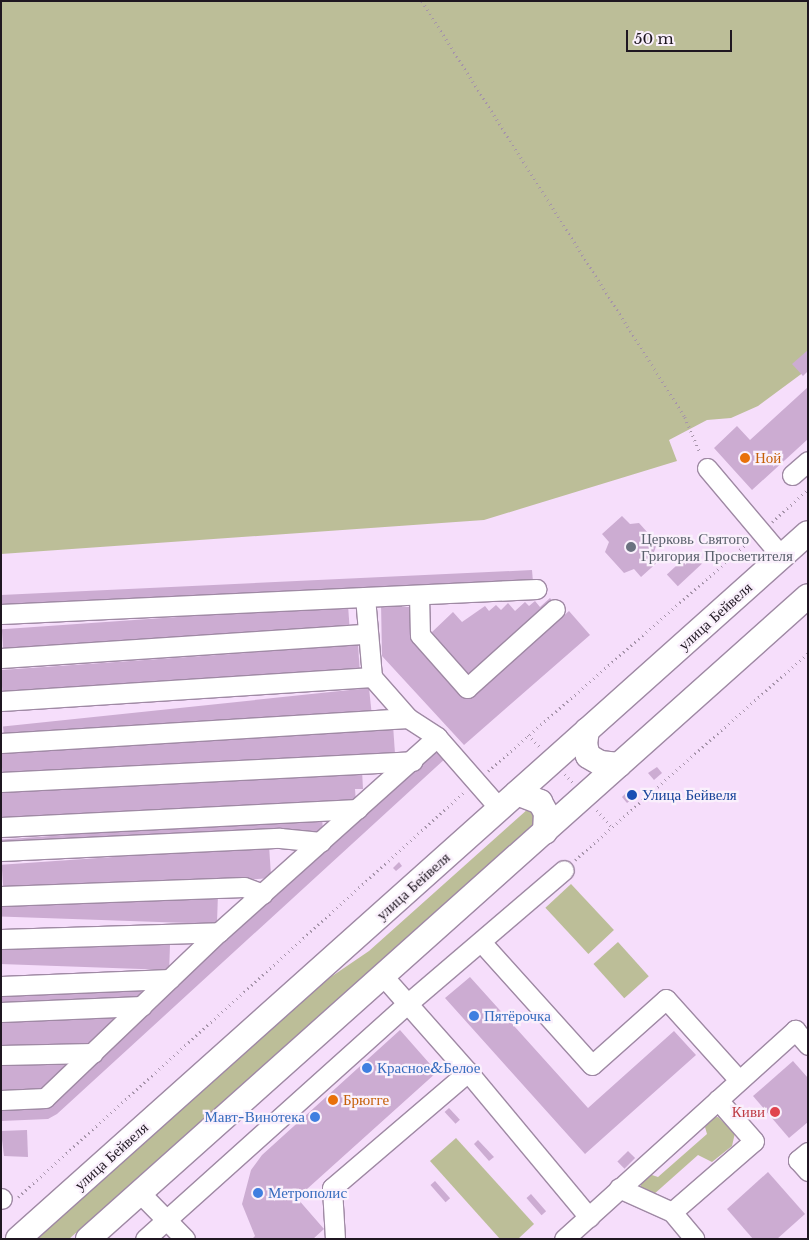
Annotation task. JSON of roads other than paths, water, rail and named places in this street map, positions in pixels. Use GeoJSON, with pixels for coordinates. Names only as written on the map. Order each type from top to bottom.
{"type":"FeatureCollection","features":[{"type":"Feature","properties":{"kind":"main road","name":"улица Бейвеля"},"geometry":{"type":"LineString","coordinates":[[18,1239],[808,533]]}},
{"type":"Feature","properties":{"kind":"main road"},"geometry":{"type":"LineString","coordinates":[[88,1239],[808,596]]}},
{"type":"Feature","properties":{"kind":"main road"},"geometry":{"type":"LineString","coordinates":[[587,730],[585,744],[588,756],[600,763],[619,765]]}},
{"type":"Feature","properties":{"kind":"main road"},"geometry":{"type":"LineString","coordinates":[[508,801],[540,802],[546,814],[545,832]]}},
{"type":"Feature","properties":{"kind":"lane"},"geometry":{"type":"LineString","coordinates":[[792,475],[808,461]]}},
{"type":"Feature","properties":{"kind":"lane"},"geometry":{"type":"LineString","coordinates":[[707,468],[782,556]]}},
{"type":"Feature","properties":{"kind":"lane"},"geometry":{"type":"LineString","coordinates":[[1,614],[536,589]]}},
{"type":"Feature","properties":{"kind":"lane"},"geometry":{"type":"LineString","coordinates":[[419,595],[420,635],[467,688],[555,609]]}},
{"type":"Feature","properties":{"kind":"lane"},"geometry":{"type":"LineString","coordinates":[[365,597],[366,634],[372,677],[408,718],[437,737],[476,781],[508,801]]}},
{"type":"Feature","properties":{"kind":"lane"},"geometry":{"type":"LineString","coordinates":[[1,658],[366,634]]}},
{"type":"Feature","properties":{"kind":"lane"},"geometry":{"type":"LineString","coordinates":[[1,701],[372,677]]}},
{"type":"Feature","properties":{"kind":"lane"},"geometry":{"type":"LineString","coordinates":[[1,743],[408,718]]}},
{"type":"Feature","properties":{"kind":"lane"},"geometry":{"type":"LineString","coordinates":[[1,1100],[45,1098],[219,932],[437,737]]}},
{"type":"Feature","properties":{"kind":"lane"},"geometry":{"type":"LineString","coordinates":[[1,782],[412,761]]}},
{"type":"Feature","properties":{"kind":"lane"},"geometry":{"type":"LineString","coordinates":[[1,827],[358,809]]}},
{"type":"Feature","properties":{"kind":"lane"},"geometry":{"type":"LineString","coordinates":[[1,851],[280,838],[321,842]]}},
{"type":"Feature","properties":{"kind":"lane"},"geometry":{"type":"LineString","coordinates":[[144,1239],[407,1004],[482,942],[564,870]]}},
{"type":"Feature","properties":{"kind":"lane"},"geometry":{"type":"LineString","coordinates":[[1,896],[244,887],[263,894]]}},
{"type":"Feature","properties":{"kind":"lane"},"geometry":{"type":"LineString","coordinates":[[1,939],[219,932]]}},
{"type":"Feature","properties":{"kind":"lane"},"geometry":{"type":"LineString","coordinates":[[482,942],[592,1065],[666,999],[739,1080]]}},
{"type":"Feature","properties":{"kind":"lane"},"geometry":{"type":"LineString","coordinates":[[383,976],[468,1072],[589,1217]]}},
{"type":"Feature","properties":{"kind":"lane"},"geometry":{"type":"LineString","coordinates":[[1,986],[170,979]]}},
{"type":"Feature","properties":{"kind":"lane"},"geometry":{"type":"LineString","coordinates":[[1,1012],[142,1006]]}},
{"type":"Feature","properties":{"kind":"lane"},"geometry":{"type":"LineString","coordinates":[[565,1238],[795,1030],[808,1044]]}},
{"type":"Feature","properties":{"kind":"lane"},"geometry":{"type":"LineString","coordinates":[[1,1055],[93,1053]]}},
{"type":"Feature","properties":{"kind":"lane"},"geometry":{"type":"LineString","coordinates":[[335,1239],[332,1188],[468,1072]]}},
{"type":"Feature","properties":{"kind":"lane"},"geometry":{"type":"LineString","coordinates":[[672,1212],[754,1141],[718,1100]]}},
{"type":"Feature","properties":{"kind":"lane"},"geometry":{"type":"LineString","coordinates":[[808,1152],[798,1160],[808,1171]]}},
{"type":"Feature","properties":{"kind":"lane"},"geometry":{"type":"LineString","coordinates":[[619,1188],[672,1212],[695,1239]]}},
{"type":"Feature","properties":{"kind":"lane"},"geometry":{"type":"LineString","coordinates":[[140,1192],[164,1221],[184,1239]]}},
{"type":"Feature","properties":{"kind":"place","name":"Ной"},"geometry":{"type":"Point","coordinates":[745,458]}},
{"type":"Feature","properties":{"kind":"place","name":"Церковь Святого Григория Просветителя"},"geometry":{"type":"Point","coordinates":[631,547]}},
{"type":"Feature","properties":{"kind":"place","name":"Улица Бейвеля"},"geometry":{"type":"Point","coordinates":[632,795]}},
{"type":"Feature","properties":{"kind":"place","name":"Пятёрочка"},"geometry":{"type":"Point","coordinates":[474,1016]}},
{"type":"Feature","properties":{"kind":"place","name":"Красное&Белое"},"geometry":{"type":"Point","coordinates":[367,1068]}},
{"type":"Feature","properties":{"kind":"place","name":"Брюгге"},"geometry":{"type":"Point","coordinates":[333,1100]}},
{"type":"Feature","properties":{"kind":"place","name":"Киви"},"geometry":{"type":"Point","coordinates":[775,1112]}},
{"type":"Feature","properties":{"kind":"place","name":"Мавт-Винотека"},"geometry":{"type":"Point","coordinates":[315,1117]}},
{"type":"Feature","properties":{"kind":"place","name":"Метрополис"},"geometry":{"type":"Point","coordinates":[258,1193]}}]}
